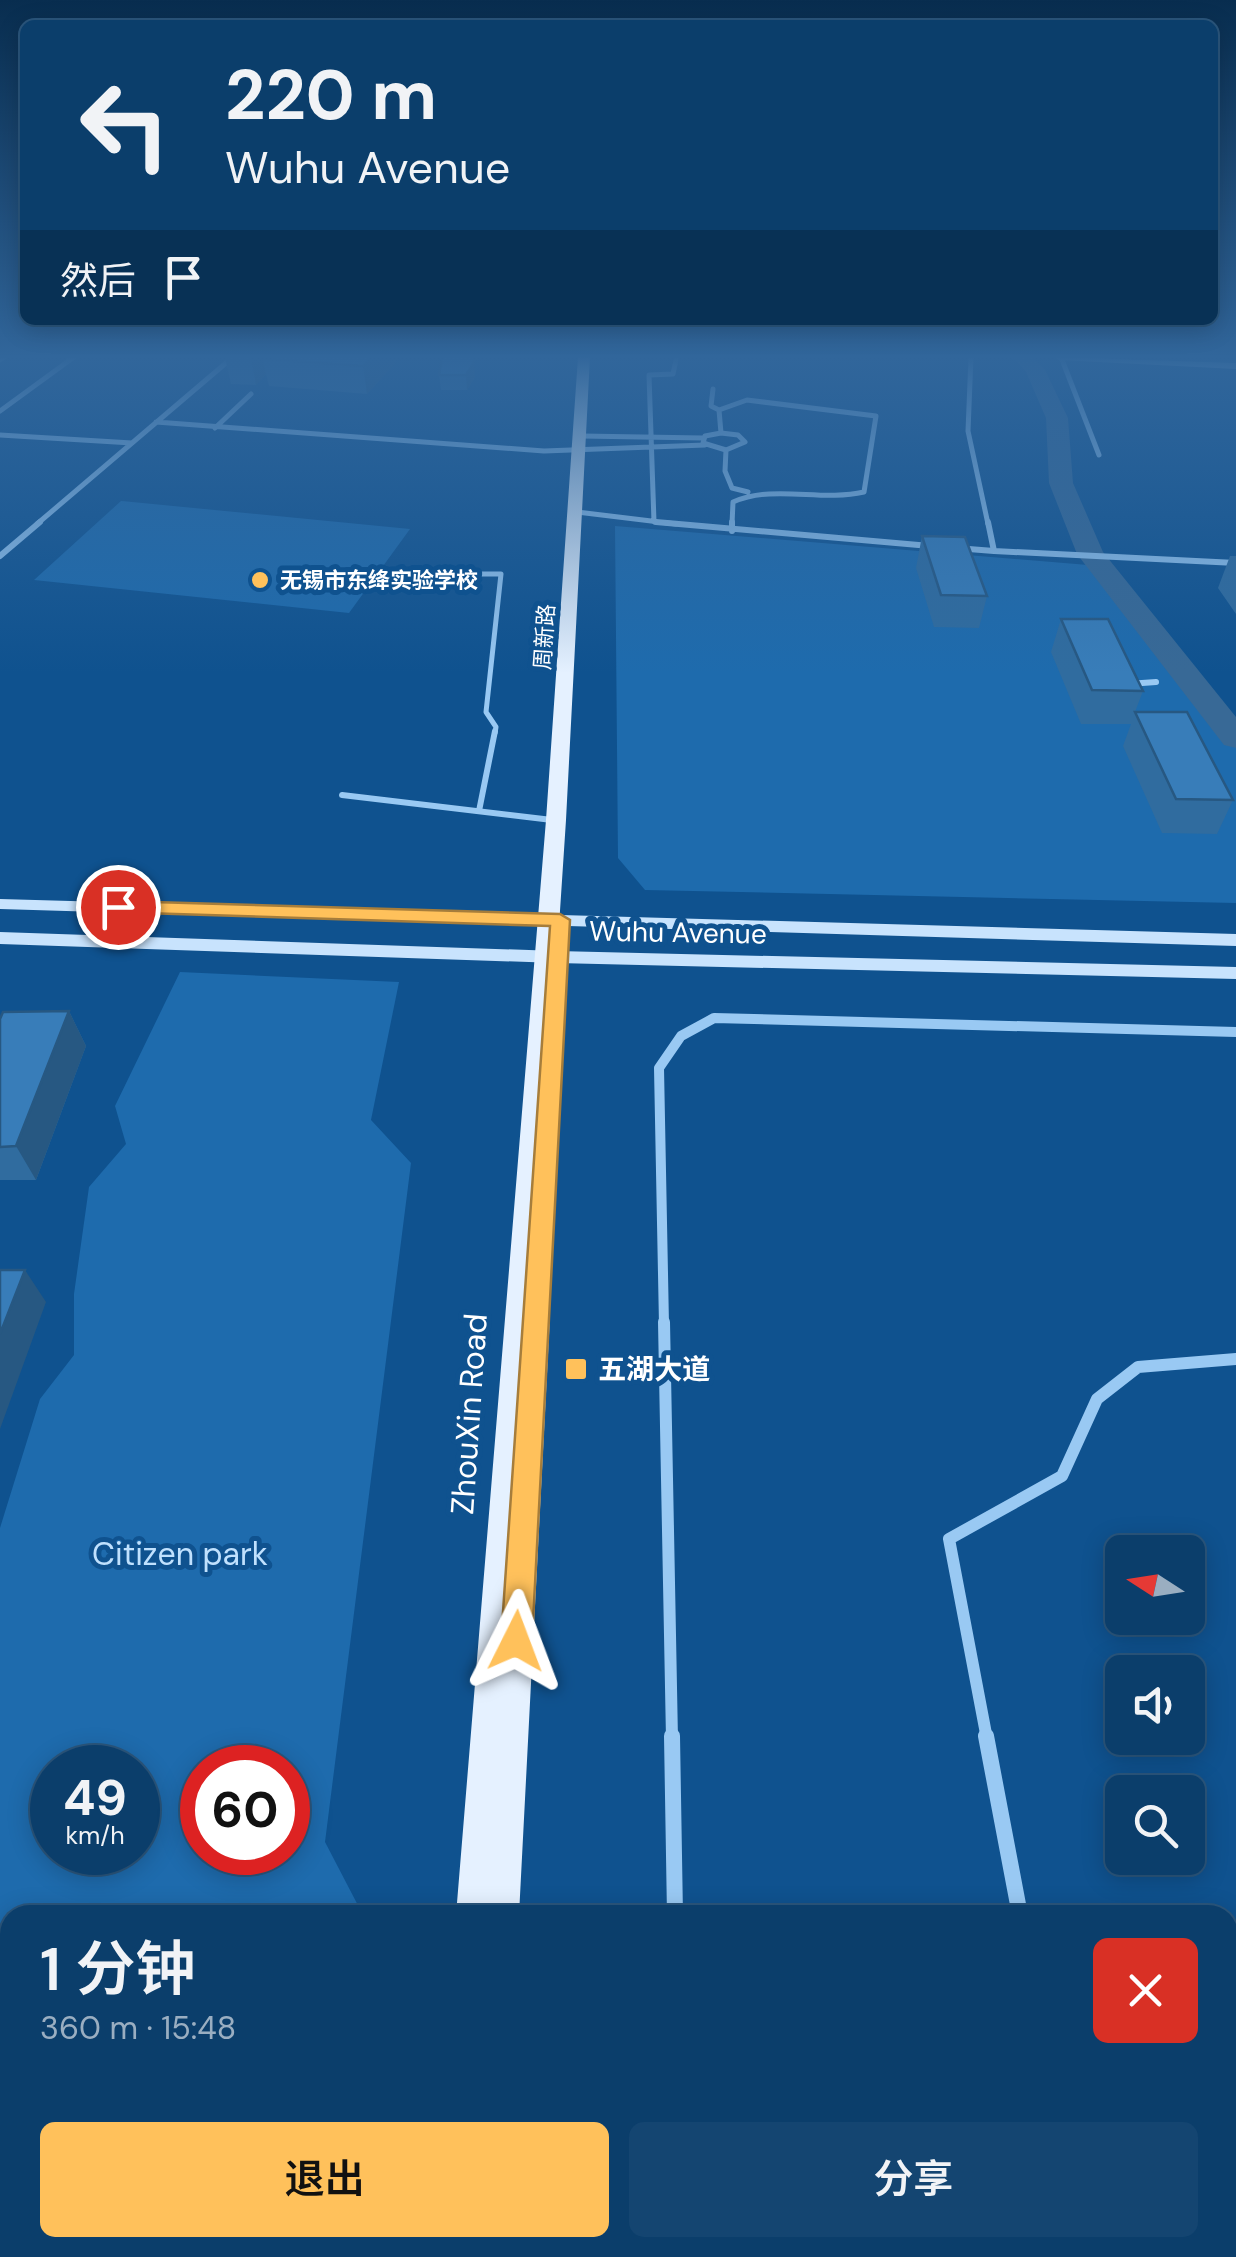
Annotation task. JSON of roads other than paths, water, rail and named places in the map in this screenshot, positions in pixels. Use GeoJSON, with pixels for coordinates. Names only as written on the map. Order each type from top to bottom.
{"type":"FeatureCollection","features":[{"type":"Feature","properties":{"kind":"main road","name":"周新路"},"geometry":{"type":"LineString","coordinates":[[554,920],[584,462]]}},
{"type":"Feature","properties":{"kind":"main road","name":"周新路"},"geometry":{"type":"LineString","coordinates":[[554,920],[556,820],[581,512]]}},
{"type":"Feature","properties":{"kind":"main road","name":"Wuhu Avenue"},"geometry":{"type":"LineString","coordinates":[[0,904],[1236,940]]}},
{"type":"Feature","properties":{"kind":"main road","name":"ZhouXin Road"},"geometry":{"type":"LineString","coordinates":[[476,1905],[554,920]]}},
{"type":"Feature","properties":{"kind":"main road","name":"Wuhu Avenue"},"geometry":{"type":"LineString","coordinates":[[0,938],[551,957],[1236,973]]}},
{"type":"Feature","properties":{"kind":"main road","name":"ZhouXin Road"},"geometry":{"type":"LineString","coordinates":[[501,1905],[551,957]]}},
{"type":"Feature","properties":{"kind":"street"},"geometry":{"type":"LineString","coordinates":[[0,556],[109,462]]}},
{"type":"Feature","properties":{"kind":"street"},"geometry":{"type":"LineString","coordinates":[[652,462],[654,522]]}},
{"type":"Feature","properties":{"kind":"street"},"geometry":{"type":"LineString","coordinates":[[725,462],[732,488],[844,499],[864,492],[869,462]]}},
{"type":"Feature","properties":{"kind":"street"},"geometry":{"type":"LineString","coordinates":[[975,462],[994,550]]}},
{"type":"Feature","properties":{"kind":"street"},"geometry":{"type":"LineString","coordinates":[[732,530],[733,502],[748,492]]}},
{"type":"Feature","properties":{"kind":"street"},"geometry":{"type":"LineString","coordinates":[[581,512],[732,530],[1236,563]]}},
{"type":"Feature","properties":{"kind":"street"},"geometry":{"type":"LineString","coordinates":[[1128,684],[1156,682]]}},
{"type":"Feature","properties":{"kind":"street"},"geometry":{"type":"LineString","coordinates":[[675,1905],[659,1068],[681,1036],[714,1018],[1236,1032]]}},
{"type":"Feature","properties":{"kind":"street"},"geometry":{"type":"LineString","coordinates":[[1018,1905],[949,1539],[1062,1476],[1096,1399],[1138,1367],[1236,1359]]}},
{"type":"Feature","properties":{"kind":"lane"},"geometry":{"type":"LineString","coordinates":[[442,574],[501,574],[486,712],[496,727],[479,811]]}},
{"type":"Feature","properties":{"kind":"lane"},"geometry":{"type":"LineString","coordinates":[[342,795],[556,820]]}},
{"type":"Feature","properties":{"kind":"waterway"},"geometry":{"type":"LineString","coordinates":[[1060,462],[1061,483],[1090,554],[1236,738]]}},
{"type":"Feature","properties":{"kind":"place","name":"无锡市东绛实验学校"},"geometry":{"type":"Point","coordinates":[260,580]}},
{"type":"Feature","properties":{"kind":"place","name":"五湖大道"},"geometry":{"type":"Point","coordinates":[576,1369]}},
{"type":"Feature","properties":{"kind":"park label","name":"Citizen park"},"geometry":{"type":"Point","coordinates":[180,1554]}}]}
